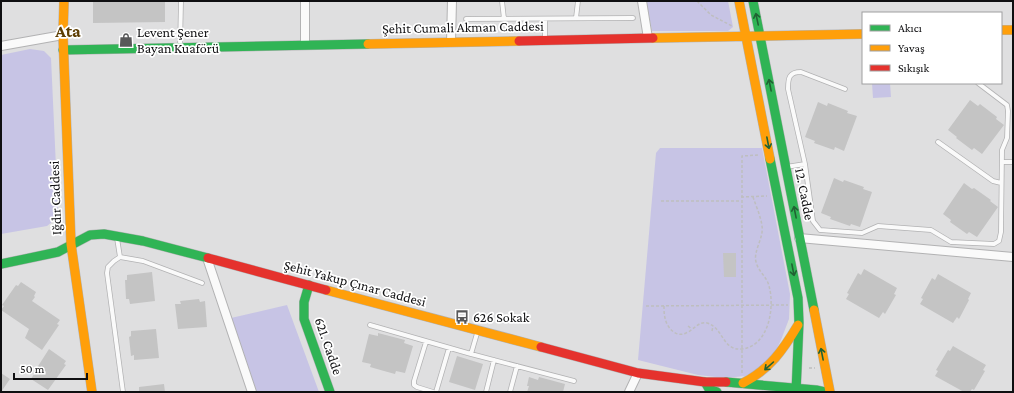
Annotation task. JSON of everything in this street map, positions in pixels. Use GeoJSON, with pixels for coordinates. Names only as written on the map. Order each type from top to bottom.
{"type":"FeatureCollection","features":[{"type":"Feature","properties":{"kind":"main road","name":"Iğdır Caddesi"},"geometry":{"type":"LineString","coordinates":[[64,1],[63,50],[71,244],[92,392]]}},
{"type":"Feature","properties":{"kind":"main road","name":"12. Cadde"},"geometry":{"type":"LineString","coordinates":[[739,1],[798,298],[799,323],[796,390]]}},
{"type":"Feature","properties":{"kind":"main road","name":"12. Cadde"},"geometry":{"type":"LineString","coordinates":[[753,1],[830,392]]}},
{"type":"Feature","properties":{"kind":"main road"},"geometry":{"type":"LineString","coordinates":[[1002,30],[1013,30]]}},
{"type":"Feature","properties":{"kind":"main road","name":"Şehit Cumali Akman Caddesi"},"geometry":{"type":"LineString","coordinates":[[63,50],[862,34]]}},
{"type":"Feature","properties":{"kind":"main road","name":"Şehit Yakup Çınar Caddesi"},"geometry":{"type":"LineString","coordinates":[[1,264],[58,252],[90,235],[104,234],[117,236],[143,241],[638,372],[705,382],[713,380],[742,381],[796,390],[810,389],[825,392]]}},
{"type":"Feature","properties":{"kind":"main road","name":"621. Cadde"},"geometry":{"type":"LineString","coordinates":[[308,285],[304,302],[304,319],[330,392]]}},
{"type":"Feature","properties":{"kind":"main road"},"geometry":{"type":"LineString","coordinates":[[742,381],[759,374],[770,366],[783,351],[799,323]]}},
{"type":"Feature","properties":{"kind":"main road"},"geometry":{"type":"LineString","coordinates":[[705,382],[709,389],[717,392]]}},
{"type":"Feature","properties":{"kind":"street"},"geometry":{"type":"LineString","coordinates":[[305,1],[305,45]]}},
{"type":"Feature","properties":{"kind":"street"},"geometry":{"type":"LineString","coordinates":[[451,42],[452,1]]}},
{"type":"Feature","properties":{"kind":"street"},"geometry":{"type":"LineString","coordinates":[[642,1],[648,38]]}},
{"type":"Feature","properties":{"kind":"street"},"geometry":{"type":"LineString","coordinates":[[1,46],[63,35]]}},
{"type":"Feature","properties":{"kind":"street"},"geometry":{"type":"LineString","coordinates":[[800,238],[1013,257]]}},
{"type":"Feature","properties":{"kind":"street"},"geometry":{"type":"LineString","coordinates":[[206,258],[252,392]]}},
{"type":"Feature","properties":{"kind":"street"},"geometry":{"type":"LineString","coordinates":[[629,392],[638,372]]}},
{"type":"Feature","properties":{"kind":"lane"},"geometry":{"type":"LineString","coordinates":[[180,47],[181,1]]}},
{"type":"Feature","properties":{"kind":"lane"},"geometry":{"type":"LineString","coordinates":[[502,1],[504,19]]}},
{"type":"Feature","properties":{"kind":"lane"},"geometry":{"type":"LineString","coordinates":[[576,18],[578,1]]}},
{"type":"Feature","properties":{"kind":"lane"},"geometry":{"type":"LineString","coordinates":[[466,19],[633,18]]}},
{"type":"Feature","properties":{"kind":"lane"},"geometry":{"type":"LineString","coordinates":[[544,19],[545,40]]}},
{"type":"Feature","properties":{"kind":"lane"},"geometry":{"type":"LineString","coordinates":[[845,88],[801,72],[790,74],[788,79],[788,89],[805,164],[813,221],[820,230],[862,233],[878,226],[931,230],[951,242],[994,244],[998,241],[1001,232],[1002,150],[1007,138],[1008,111],[1007,106],[979,84]]}},
{"type":"Feature","properties":{"kind":"lane"},"geometry":{"type":"LineString","coordinates":[[938,142],[993,181],[1001,183]]}},
{"type":"Feature","properties":{"kind":"lane"},"geometry":{"type":"LineString","coordinates":[[1002,162],[1013,162]]}},
{"type":"Feature","properties":{"kind":"lane"},"geometry":{"type":"LineString","coordinates":[[786,167],[805,164]]}},
{"type":"Feature","properties":{"kind":"lane"},"geometry":{"type":"LineString","coordinates":[[117,236],[120,257]]}},
{"type":"Feature","properties":{"kind":"lane"},"geometry":{"type":"LineString","coordinates":[[123,392],[107,273],[108,267],[120,257],[143,261],[202,283]]}},
{"type":"Feature","properties":{"kind":"lane"},"geometry":{"type":"LineString","coordinates":[[370,325],[426,342],[574,381]]}},
{"type":"Feature","properties":{"kind":"lane"},"geometry":{"type":"LineString","coordinates":[[471,354],[478,330]]}},
{"type":"Feature","properties":{"kind":"lane"},"geometry":{"type":"LineString","coordinates":[[426,342],[414,385],[433,392]]}},
{"type":"Feature","properties":{"kind":"lane"},"geometry":{"type":"LineString","coordinates":[[436,392],[449,348]]}},
{"type":"Feature","properties":{"kind":"lane"},"geometry":{"type":"LineString","coordinates":[[486,392],[494,360]]}},
{"type":"Feature","properties":{"kind":"lane"},"geometry":{"type":"LineString","coordinates":[[510,392],[517,366]]}},
{"type":"Feature","properties":{"kind":"path"},"geometry":{"type":"LineString","coordinates":[[697,1],[711,15],[733,27]]}},
{"type":"Feature","properties":{"kind":"path"},"geometry":{"type":"LineString","coordinates":[[742,381],[742,156],[763,155]]}},
{"type":"Feature","properties":{"kind":"path"},"geometry":{"type":"LineString","coordinates":[[741,197],[771,196]]}},
{"type":"Feature","properties":{"kind":"path"},"geometry":{"type":"LineString","coordinates":[[664,306],[664,317],[672,332],[685,334],[700,323],[706,323],[713,326],[719,332],[729,346],[742,349],[749,347],[760,339],[766,330],[772,306],[769,286],[756,262],[762,226],[753,197]]}},
{"type":"Feature","properties":{"kind":"path"},"geometry":{"type":"LineString","coordinates":[[661,201],[741,201]]}},
{"type":"Feature","properties":{"kind":"path"},"geometry":{"type":"LineString","coordinates":[[646,306],[791,305]]}},
{"type":"Feature","properties":{"kind":"path"},"geometry":{"type":"LineString","coordinates":[[688,326],[692,329]]}},
{"type":"Feature","properties":{"kind":"path"},"geometry":{"type":"LineString","coordinates":[[712,330],[713,326]]}},
{"type":"Feature","properties":{"kind":"path"},"geometry":{"type":"LineString","coordinates":[[809,368],[819,369]]}},
{"type":"Feature","properties":{"kind":"shaded area"},"geometry":{"type":"Polygon","coordinates":[[[646,1],[728,1],[733,27],[728,31],[652,31],[646,1]]]}},
{"type":"Feature","properties":{"kind":"shaded area"},"geometry":{"type":"Polygon","coordinates":[[[30,49],[44,51],[51,58],[58,211],[53,221],[47,226],[1,234],[1,55],[30,49]]]}},
{"type":"Feature","properties":{"kind":"shaded area"},"geometry":{"type":"Polygon","coordinates":[[[872,84],[890,84],[891,97],[873,98],[872,84]]]}},
{"type":"Feature","properties":{"kind":"shaded area"},"geometry":{"type":"Polygon","coordinates":[[[660,148],[762,148],[790,294],[789,319],[772,358],[760,369],[745,376],[725,378],[698,375],[638,360],[656,153],[660,148]]]}},
{"type":"Feature","properties":{"kind":"shaded area"},"geometry":{"type":"Polygon","coordinates":[[[287,305],[319,392],[255,392],[231,318],[287,305]]]}},
{"type":"Feature","properties":{"kind":"building"},"geometry":{"type":"Polygon","coordinates":[[[93,1],[165,1],[165,22],[93,23],[93,1]]]}},
{"type":"Feature","properties":{"kind":"building"},"geometry":{"type":"Polygon","coordinates":[[[970,100],[978,106],[980,104],[997,117],[996,119],[1004,125],[982,154],[974,148],[972,150],[948,130],[970,100]]]}},
{"type":"Feature","properties":{"kind":"building"},"geometry":{"type":"Polygon","coordinates":[[[818,102],[827,106],[828,103],[848,111],[847,113],[857,116],[844,151],[835,147],[834,150],[814,143],[815,141],[805,137],[818,102]]]}},
{"type":"Feature","properties":{"kind":"building"},"geometry":{"type":"Polygon","coordinates":[[[834,178],[843,182],[844,180],[864,187],[863,189],[872,192],[860,227],[851,224],[850,226],[830,219],[831,217],[821,213],[834,178]]]}},
{"type":"Feature","properties":{"kind":"building"},"geometry":{"type":"Polygon","coordinates":[[[964,183],[991,200],[990,201],[998,207],[977,237],[969,232],[967,234],[950,222],[951,220],[943,214],[964,183]]]}},
{"type":"Feature","properties":{"kind":"building"},"geometry":{"type":"Polygon","coordinates":[[[723,253],[736,253],[736,277],[724,277],[723,253]]]}},
{"type":"Feature","properties":{"kind":"building"},"geometry":{"type":"Polygon","coordinates":[[[864,269],[897,288],[894,294],[896,295],[885,314],[883,312],[879,318],[846,299],[849,294],[847,293],[858,273],[861,275],[864,269]]]}},
{"type":"Feature","properties":{"kind":"building"},"geometry":{"type":"Polygon","coordinates":[[[152,272],[155,301],[130,304],[129,299],[126,299],[125,280],[127,280],[127,275],[152,272]]]}},
{"type":"Feature","properties":{"kind":"building"},"geometry":{"type":"Polygon","coordinates":[[[938,274],[971,293],[959,319],[957,317],[953,323],[920,304],[923,299],[921,298],[932,278],[935,280],[938,274]]]}},
{"type":"Feature","properties":{"kind":"building"},"geometry":{"type":"Polygon","coordinates":[[[21,282],[36,292],[32,301],[60,320],[57,324],[59,325],[42,350],[25,338],[29,329],[1,310],[4,306],[2,305],[16,285],[18,286],[21,282]]]}},
{"type":"Feature","properties":{"kind":"building"},"geometry":{"type":"Polygon","coordinates":[[[199,299],[200,302],[205,301],[207,327],[178,329],[175,304],[181,304],[180,301],[199,299]]]}},
{"type":"Feature","properties":{"kind":"building"},"geometry":{"type":"Polygon","coordinates":[[[156,329],[159,358],[134,360],[134,355],[131,356],[129,337],[131,336],[131,331],[156,329]]]}},
{"type":"Feature","properties":{"kind":"building"},"geometry":{"type":"Polygon","coordinates":[[[378,333],[405,340],[404,343],[413,346],[405,373],[396,371],[395,374],[370,367],[371,364],[362,362],[369,334],[378,336],[378,333]]]}},
{"type":"Feature","properties":{"kind":"building"},"geometry":{"type":"Polygon","coordinates":[[[953,346],[986,365],[983,370],[985,371],[974,390],[972,389],[970,392],[964,392],[935,376],[938,371],[936,370],[948,350],[950,351],[953,346]]]}},
{"type":"Feature","properties":{"kind":"building"},"geometry":{"type":"Polygon","coordinates":[[[49,349],[66,361],[64,364],[66,365],[48,390],[31,379],[49,349]]]}},
{"type":"Feature","properties":{"kind":"building"},"geometry":{"type":"Polygon","coordinates":[[[457,356],[483,364],[475,390],[449,382],[457,356]]]}},
{"type":"Feature","properties":{"kind":"building"},"geometry":{"type":"Polygon","coordinates":[[[1,373],[10,379],[1,392],[1,373]]]}},
{"type":"Feature","properties":{"kind":"building"},"geometry":{"type":"Polygon","coordinates":[[[529,377],[538,380],[539,377],[565,384],[563,392],[527,392],[529,377]]]}},
{"type":"Feature","properties":{"kind":"building"},"geometry":{"type":"Polygon","coordinates":[[[164,384],[165,392],[139,392],[139,387],[164,384]]]}},
{"type":"Feature","properties":{"kind":"traffic: fast"},"geometry":{"type":"LineString","coordinates":[[753,1],[814,310]]}},
{"type":"Feature","properties":{"kind":"traffic: fast"},"geometry":{"type":"LineString","coordinates":[[63,50],[368,44]]}},
{"type":"Feature","properties":{"kind":"traffic: fast"},"geometry":{"type":"LineString","coordinates":[[770,159],[798,298],[799,323],[796,392]]}},
{"type":"Feature","properties":{"kind":"traffic: fast"},"geometry":{"type":"LineString","coordinates":[[1,264],[58,252],[90,235],[104,234],[143,241],[208,258]]}},
{"type":"Feature","properties":{"kind":"traffic: fast"},"geometry":{"type":"LineString","coordinates":[[309,285],[304,302],[304,319],[330,392]]}},
{"type":"Feature","properties":{"kind":"traffic: fast"},"geometry":{"type":"LineString","coordinates":[[705,382],[709,389],[717,392]]}},
{"type":"Feature","properties":{"kind":"traffic: fast"},"geometry":{"type":"LineString","coordinates":[[726,382],[825,392]]}},
{"type":"Feature","properties":{"kind":"traffic: slow"},"geometry":{"type":"LineString","coordinates":[[64,1],[63,35],[71,244],[92,392]]}},
{"type":"Feature","properties":{"kind":"traffic: slow"},"geometry":{"type":"LineString","coordinates":[[739,1],[770,159]]}},
{"type":"Feature","properties":{"kind":"traffic: slow"},"geometry":{"type":"LineString","coordinates":[[1002,30],[1013,30]]}},
{"type":"Feature","properties":{"kind":"traffic: slow"},"geometry":{"type":"LineString","coordinates":[[653,38],[862,34]]}},
{"type":"Feature","properties":{"kind":"traffic: slow"},"geometry":{"type":"LineString","coordinates":[[368,44],[519,41]]}},
{"type":"Feature","properties":{"kind":"traffic: slow"},"geometry":{"type":"LineString","coordinates":[[326,290],[541,347]]}},
{"type":"Feature","properties":{"kind":"traffic: slow"},"geometry":{"type":"LineString","coordinates":[[814,310],[830,392]]}},
{"type":"Feature","properties":{"kind":"traffic: slow"},"geometry":{"type":"LineString","coordinates":[[743,383],[761,372],[775,358],[787,343],[798,325]]}},
{"type":"Feature","properties":{"kind":"traffic: jam"},"geometry":{"type":"LineString","coordinates":[[519,41],[653,38]]}},
{"type":"Feature","properties":{"kind":"traffic: jam"},"geometry":{"type":"LineString","coordinates":[[208,258],[326,290]]}},
{"type":"Feature","properties":{"kind":"traffic: jam"},"geometry":{"type":"LineString","coordinates":[[541,347],[638,373],[705,382],[726,382]]}},
{"type":"Feature","properties":{"kind":"place","name":"Levent Şener Bayan Kuaförü"},"geometry":{"type":"Point","coordinates":[126,40]}},
{"type":"Feature","properties":{"kind":"place","name":"626 Sokak"},"geometry":{"type":"Point","coordinates":[462,317]}},
{"type":"Feature","properties":{"kind":"district","name":"Ata"},"geometry":{"type":"Point","coordinates":[68,31]}}]}
